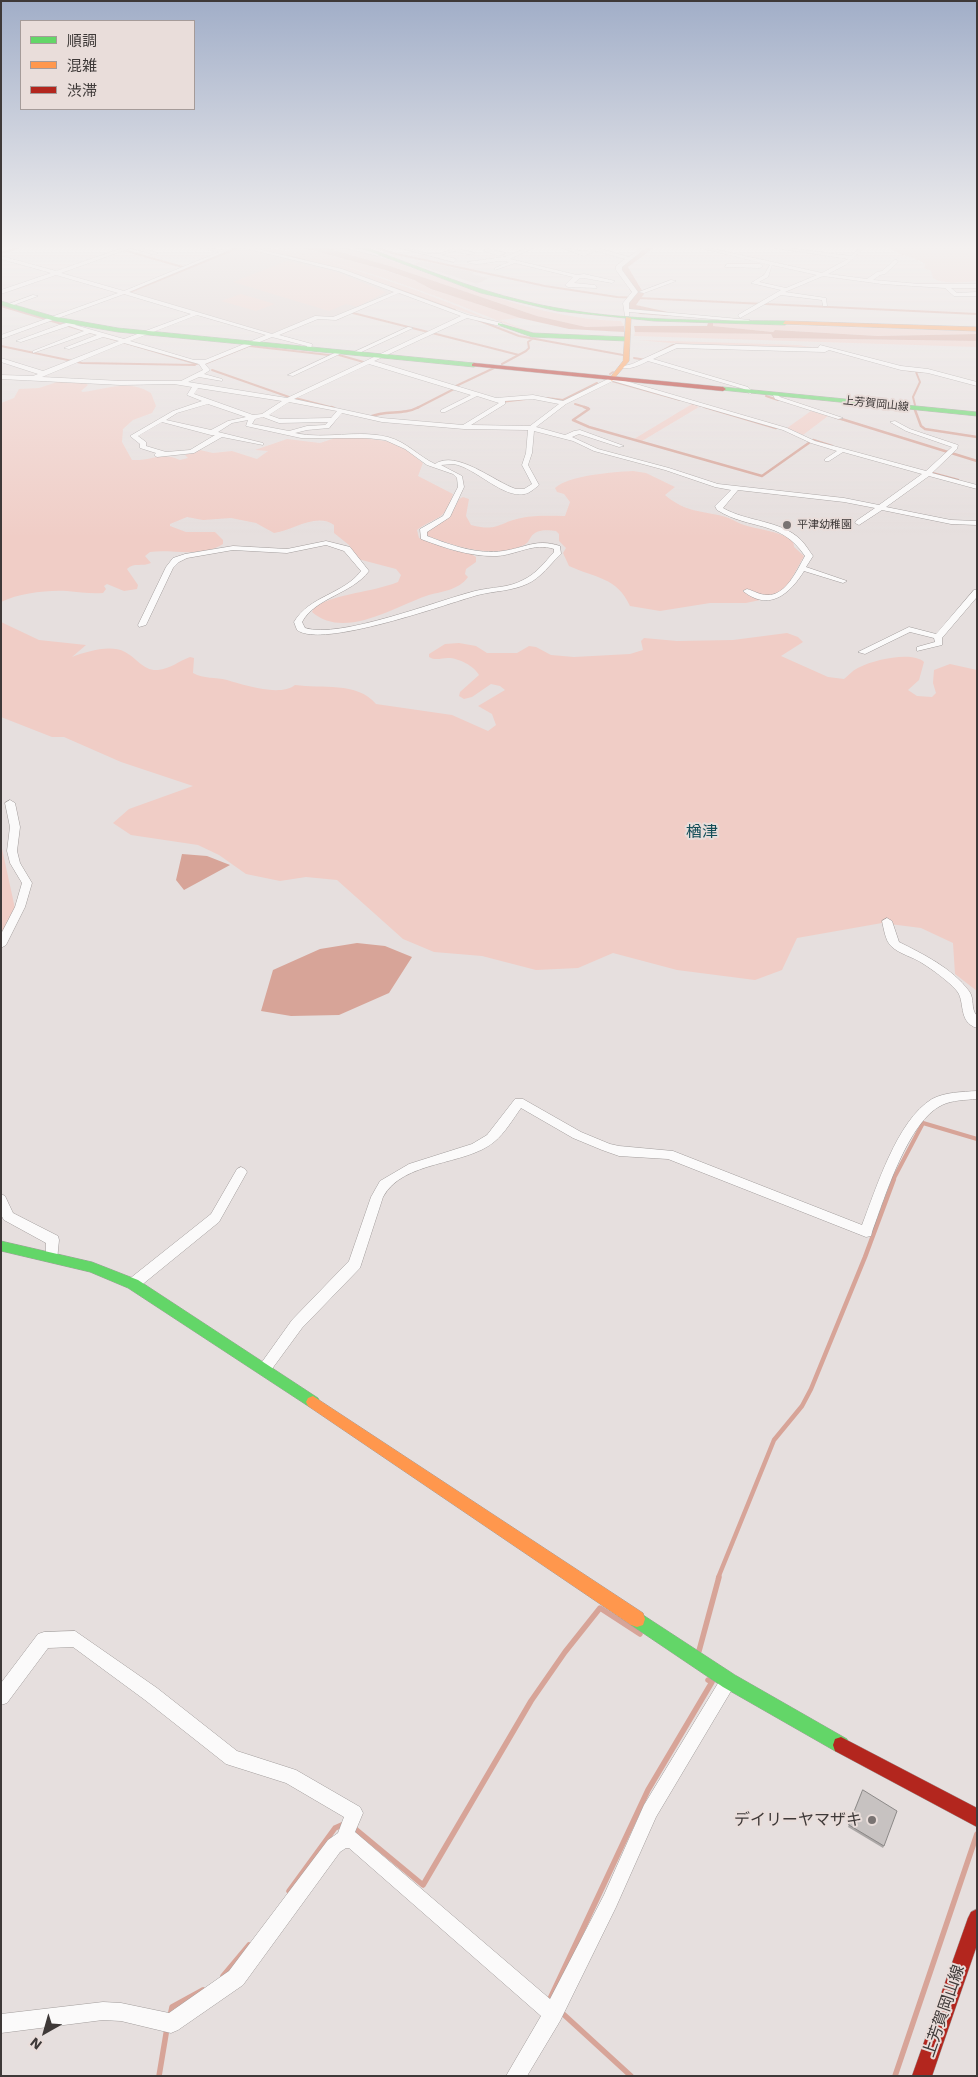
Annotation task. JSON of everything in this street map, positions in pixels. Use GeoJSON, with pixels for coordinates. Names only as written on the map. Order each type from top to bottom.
{"type":"FeatureCollection","features":[{"type":"Feature","properties":{"kind":"main road","name":"上芳賀岡山線"},"geometry":{"type":"LineString","coordinates":[[263,344],[612,379],[736,388],[750,392],[776,395],[977,414]]}},
{"type":"Feature","properties":{"kind":"main road"},"geometry":{"type":"LineString","coordinates":[[612,379],[623,367],[627,354],[627,344]]}},
{"type":"Feature","properties":{"kind":"main road"},"geometry":{"type":"LineString","coordinates":[[1,1246],[52,1256],[92,1267],[133,1284],[264,1368],[729,1681],[770,1706],[977,1818]]}},
{"type":"Feature","properties":{"kind":"main road","name":"上芳賀岡山線"},"geometry":{"type":"LineString","coordinates":[[922,2076],[977,1918]]}},
{"type":"Feature","properties":{"kind":"street"},"geometry":{"type":"LineString","coordinates":[[35,352],[56,344]]}},
{"type":"Feature","properties":{"kind":"street"},"geometry":{"type":"LineString","coordinates":[[67,348],[78,344]]}},
{"type":"Feature","properties":{"kind":"street"},"geometry":{"type":"LineString","coordinates":[[34,378],[70,361],[115,344]]}},
{"type":"Feature","properties":{"kind":"street"},"geometry":{"type":"LineString","coordinates":[[127,344],[201,363],[207,370],[183,383]]}},
{"type":"Feature","properties":{"kind":"street"},"geometry":{"type":"LineString","coordinates":[[201,363],[251,344]]}},
{"type":"Feature","properties":{"kind":"street"},"geometry":{"type":"LineString","coordinates":[[306,344],[310,345],[309,348]]}},
{"type":"Feature","properties":{"kind":"street"},"geometry":{"type":"LineString","coordinates":[[356,353],[376,344]]}},
{"type":"Feature","properties":{"kind":"street"},"geometry":{"type":"LineString","coordinates":[[211,433],[230,422],[264,415],[288,400],[408,344]]}},
{"type":"Feature","properties":{"kind":"street"},"geometry":{"type":"LineString","coordinates":[[801,344],[901,368],[928,371],[977,384]]}},
{"type":"Feature","properties":{"kind":"street"},"geometry":{"type":"LineString","coordinates":[[623,367],[647,360],[676,346],[826,349]]}},
{"type":"Feature","properties":{"kind":"street"},"geometry":{"type":"LineString","coordinates":[[291,375],[342,352]]}},
{"type":"Feature","properties":{"kind":"street"},"geometry":{"type":"LineString","coordinates":[[1,360],[42,373]]}},
{"type":"Feature","properties":{"kind":"street"},"geometry":{"type":"LineString","coordinates":[[647,360],[746,388],[750,392]]}},
{"type":"Feature","properties":{"kind":"street"},"geometry":{"type":"LineString","coordinates":[[367,362],[502,402],[533,397],[564,403]]}},
{"type":"Feature","properties":{"kind":"street"},"geometry":{"type":"LineString","coordinates":[[200,375],[220,380]]}},
{"type":"Feature","properties":{"kind":"street"},"geometry":{"type":"LineString","coordinates":[[1,378],[121,383],[183,383],[318,405],[382,420],[464,427],[531,428],[567,437],[596,450],[667,469],[717,486],[844,500],[952,522],[977,523]]}},
{"type":"Feature","properties":{"kind":"street"},"geometry":{"type":"LineString","coordinates":[[436,466],[444,462],[467,464],[507,489],[524,491],[532,489],[536,485],[525,465],[531,428],[564,403],[612,379],[785,429],[812,441],[842,450],[929,472],[977,487]]}},
{"type":"Feature","properties":{"kind":"street"},"geometry":{"type":"LineString","coordinates":[[196,386],[190,395],[252,417]]}},
{"type":"Feature","properties":{"kind":"street"},"geometry":{"type":"LineString","coordinates":[[443,411],[475,395]]}},
{"type":"Feature","properties":{"kind":"street"},"geometry":{"type":"LineString","coordinates":[[776,395],[777,398],[840,418]]}},
{"type":"Feature","properties":{"kind":"street"},"geometry":{"type":"LineString","coordinates":[[210,401],[160,420],[141,430],[133,438],[142,441],[142,448],[160,454],[192,452],[220,435]]}},
{"type":"Feature","properties":{"kind":"street"},"geometry":{"type":"LineString","coordinates":[[464,427],[502,402]]}},
{"type":"Feature","properties":{"kind":"street"},"geometry":{"type":"LineString","coordinates":[[289,433],[307,428],[327,427],[340,411]]}},
{"type":"Feature","properties":{"kind":"street"},"geometry":{"type":"LineString","coordinates":[[264,415],[279,421],[332,420]]}},
{"type":"Feature","properties":{"kind":"street"},"geometry":{"type":"LineString","coordinates":[[142,625],[159,587],[176,560],[209,551],[238,548],[281,551],[326,543],[347,549],[365,571],[363,577],[354,584],[309,607],[300,615],[299,625],[302,630],[310,634],[322,634],[384,620],[478,592],[521,584],[532,578],[558,552],[557,548],[541,543],[496,554],[456,548],[424,537],[422,531],[428,526],[446,518],[461,487],[460,477],[455,473],[426,462],[410,449],[393,440],[377,437],[303,436],[248,425],[252,417]]}},
{"type":"Feature","properties":{"kind":"street"},"geometry":{"type":"LineString","coordinates":[[160,420],[261,444]]}},
{"type":"Feature","properties":{"kind":"street"},"geometry":{"type":"LineString","coordinates":[[859,523],[929,472],[956,446],[908,430],[893,422]]}},
{"type":"Feature","properties":{"kind":"street"},"geometry":{"type":"LineString","coordinates":[[250,441],[269,430]]}},
{"type":"Feature","properties":{"kind":"street"},"geometry":{"type":"LineString","coordinates":[[567,437],[580,432],[621,446]]}},
{"type":"Feature","properties":{"kind":"street"},"geometry":{"type":"LineString","coordinates":[[827,460],[842,450]]}},
{"type":"Feature","properties":{"kind":"street"},"geometry":{"type":"LineString","coordinates":[[737,487],[719,506],[719,509],[746,522],[771,528],[797,539],[809,556],[791,585],[778,598],[766,599],[746,591]]}},
{"type":"Feature","properties":{"kind":"street"},"geometry":{"type":"LineString","coordinates":[[802,568],[843,581]]}},
{"type":"Feature","properties":{"kind":"street"},"geometry":{"type":"LineString","coordinates":[[938,637],[953,624],[967,601],[977,592]]}},
{"type":"Feature","properties":{"kind":"street"},"geometry":{"type":"LineString","coordinates":[[862,652],[909,629],[938,637]]}},
{"type":"Feature","properties":{"kind":"street"},"geometry":{"type":"LineString","coordinates":[[920,649],[939,643],[938,637]]}},
{"type":"Feature","properties":{"kind":"street"},"geometry":{"type":"LineString","coordinates":[[1,945],[20,907],[27,883],[15,862],[12,851],[15,827],[10,803]]}},
{"type":"Feature","properties":{"kind":"street"},"geometry":{"type":"LineString","coordinates":[[887,921],[891,938],[895,944],[927,961],[958,985],[966,994],[967,1012],[977,1024]]}},
{"type":"Feature","properties":{"kind":"street"},"geometry":{"type":"LineString","coordinates":[[264,1368],[297,1324],[356,1264],[360,1245],[377,1197],[384,1184],[413,1167],[476,1147],[491,1138],[519,1102],[577,1135],[606,1147],[618,1151],[669,1154],[866,1232],[892,1165],[917,1120],[935,1103],[952,1098],[977,1095]]}},
{"type":"Feature","properties":{"kind":"street"},"geometry":{"type":"LineString","coordinates":[[133,1284],[215,1218],[241,1172]]}},
{"type":"Feature","properties":{"kind":"street"},"geometry":{"type":"LineString","coordinates":[[1,1199],[8,1216],[53,1240],[52,1256]]}},
{"type":"Feature","properties":{"kind":"street"},"geometry":{"type":"LineString","coordinates":[[1,1697],[44,1640],[76,1639],[151,1694],[232,1758],[290,1776],[354,1812],[347,1830],[236,1978],[168,2023],[121,2012],[103,2011],[1,2024]]}},
{"type":"Feature","properties":{"kind":"street"},"geometry":{"type":"LineString","coordinates":[[516,2076],[553,2014],[610,1901],[650,1811],[729,1681]]}},
{"type":"Feature","properties":{"kind":"street"},"geometry":{"type":"LineString","coordinates":[[347,1830],[353,1840],[553,2014]]}},
{"type":"Feature","properties":{"kind":"shaded area"},"geometry":{"type":"Polygon","coordinates":[[[681,344],[798,345],[824,349],[681,344]]]}},
{"type":"Feature","properties":{"kind":"shaded area"},"geometry":{"type":"Polygon","coordinates":[[[881,344],[977,344],[977,347],[881,344]]]}},
{"type":"Feature","properties":{"kind":"shaded area"},"geometry":{"type":"Polygon","coordinates":[[[60,381],[86,383],[88,385],[81,391],[83,392],[126,386],[151,393],[156,406],[152,413],[133,420],[123,429],[122,442],[132,460],[167,456],[180,460],[188,458],[185,455],[200,450],[213,453],[232,451],[257,459],[268,451],[255,450],[287,439],[320,443],[335,438],[364,438],[392,442],[407,450],[423,463],[418,476],[453,494],[444,514],[417,530],[419,538],[451,550],[470,553],[476,557],[476,562],[466,569],[465,574],[468,577],[464,582],[454,588],[426,596],[369,619],[339,623],[325,620],[312,612],[314,607],[345,595],[398,582],[401,575],[396,569],[358,559],[349,545],[334,533],[334,525],[320,520],[274,533],[256,523],[231,518],[203,520],[187,517],[170,524],[170,526],[186,532],[215,532],[223,540],[223,544],[206,551],[197,552],[150,552],[145,556],[151,563],[132,566],[127,569],[138,585],[137,589],[124,591],[107,584],[104,586],[106,589],[103,593],[42,592],[16,596],[1,602],[1,403],[14,398],[19,389],[39,388],[60,381]]]}},
{"type":"Feature","properties":{"kind":"shaded area"},"geometry":{"type":"Polygon","coordinates":[[[692,404],[699,407],[642,441],[634,439],[692,404]]]}},
{"type":"Feature","properties":{"kind":"shaded area"},"geometry":{"type":"Polygon","coordinates":[[[811,411],[828,416],[803,435],[787,428],[811,411]]]}},
{"type":"Feature","properties":{"kind":"shaded area"},"geometry":{"type":"Polygon","coordinates":[[[633,471],[646,473],[675,487],[665,495],[680,505],[726,517],[744,525],[793,540],[794,547],[804,556],[788,585],[774,597],[746,603],[710,603],[660,611],[630,606],[625,596],[612,584],[569,566],[563,553],[566,548],[559,541],[559,534],[556,531],[539,531],[533,534],[525,544],[513,549],[488,551],[451,544],[428,536],[426,531],[449,518],[459,499],[463,497],[469,499],[466,516],[471,525],[480,527],[498,526],[527,517],[565,516],[570,502],[564,494],[557,492],[555,488],[570,480],[581,477],[633,471]]]}},
{"type":"Feature","properties":{"kind":"shaded area"},"geometry":{"type":"Polygon","coordinates":[[[1,622],[39,640],[86,645],[72,657],[98,650],[119,650],[125,652],[144,666],[158,670],[170,667],[190,657],[194,658],[193,673],[201,676],[271,690],[280,690],[295,685],[349,689],[368,697],[376,704],[452,715],[488,731],[496,725],[492,714],[478,706],[505,690],[500,686],[491,684],[472,697],[464,699],[459,696],[460,692],[479,675],[474,669],[461,661],[452,658],[436,659],[429,657],[429,654],[445,644],[459,643],[476,646],[487,653],[517,653],[529,646],[536,647],[551,655],[574,657],[630,654],[643,650],[641,641],[644,638],[677,641],[733,640],[787,633],[798,637],[803,642],[781,656],[828,677],[844,679],[858,668],[883,659],[911,657],[918,659],[924,662],[919,680],[908,690],[917,696],[932,697],[936,693],[933,683],[934,670],[950,664],[977,670],[977,991],[955,974],[953,943],[921,928],[882,923],[797,938],[782,970],[755,980],[677,970],[613,953],[578,968],[536,970],[482,956],[434,952],[403,939],[337,880],[306,877],[280,881],[246,874],[219,855],[198,845],[131,835],[113,823],[129,809],[193,786],[121,762],[64,737],[52,737],[1,717],[1,622]]]}},
{"type":"Feature","properties":{"kind":"shaded area"},"geometry":{"type":"Polygon","coordinates":[[[1,844],[16,913],[1,940],[1,844]]]}},
{"type":"Feature","properties":{"kind":"shaded area"},"geometry":{"type":"Polygon","coordinates":[[[182,854],[207,856],[230,865],[184,890],[176,880],[182,854]]]}},
{"type":"Feature","properties":{"kind":"shaded area"},"geometry":{"type":"Polygon","coordinates":[[[357,943],[385,946],[412,957],[389,993],[339,1015],[291,1016],[261,1011],[273,970],[320,949],[357,943]]]}},
{"type":"Feature","properties":{"kind":"building","name":"デイリーヤマザキ"},"geometry":{"type":"Polygon","coordinates":[[[863,1790],[897,1811],[884,1846],[849,1825],[863,1790]]]}},
{"type":"Feature","properties":{"kind":"waterway"},"geometry":{"type":"LineString","coordinates":[[129,344],[197,364]]}},
{"type":"Feature","properties":{"kind":"waterway"},"geometry":{"type":"LineString","coordinates":[[475,344],[519,355]]}},
{"type":"Feature","properties":{"kind":"waterway"},"geometry":{"type":"LineString","coordinates":[[519,355],[529,348],[528,344]]}},
{"type":"Feature","properties":{"kind":"waterway"},"geometry":{"type":"LineString","coordinates":[[562,344],[623,355]]}},
{"type":"Feature","properties":{"kind":"waterway"},"geometry":{"type":"LineString","coordinates":[[204,364],[251,345]]}},
{"type":"Feature","properties":{"kind":"waterway"},"geometry":{"type":"LineString","coordinates":[[660,352],[673,345],[678,345]]}},
{"type":"Feature","properties":{"kind":"waterway"},"geometry":{"type":"LineString","coordinates":[[1,346],[82,363],[195,365]]}},
{"type":"Feature","properties":{"kind":"waterway"},"geometry":{"type":"LineString","coordinates":[[250,346],[329,355]]}},
{"type":"Feature","properties":{"kind":"waterway"},"geometry":{"type":"LineString","coordinates":[[339,355],[367,363]]}},
{"type":"Feature","properties":{"kind":"waterway"},"geometry":{"type":"LineString","coordinates":[[502,364],[519,355]]}},
{"type":"Feature","properties":{"kind":"waterway"},"geometry":{"type":"LineString","coordinates":[[634,358],[646,360]]}},
{"type":"Feature","properties":{"kind":"waterway"},"geometry":{"type":"LineString","coordinates":[[456,386],[494,368]]}},
{"type":"Feature","properties":{"kind":"waterway"},"geometry":{"type":"LineString","coordinates":[[212,370],[289,397]]}},
{"type":"Feature","properties":{"kind":"waterway"},"geometry":{"type":"LineString","coordinates":[[907,370],[923,372]]}},
{"type":"Feature","properties":{"kind":"waterway"},"geometry":{"type":"LineString","coordinates":[[915,405],[913,397],[920,382],[916,372]]}},
{"type":"Feature","properties":{"kind":"waterway"},"geometry":{"type":"LineString","coordinates":[[612,381],[680,400]]}},
{"type":"Feature","properties":{"kind":"waterway"},"geometry":{"type":"LineString","coordinates":[[547,398],[563,400],[597,383]]}},
{"type":"Feature","properties":{"kind":"waterway"},"geometry":{"type":"LineString","coordinates":[[417,408],[454,389]]}},
{"type":"Feature","properties":{"kind":"waterway"},"geometry":{"type":"LineString","coordinates":[[766,396],[778,400]]}},
{"type":"Feature","properties":{"kind":"waterway"},"geometry":{"type":"LineString","coordinates":[[295,398],[334,408],[331,407]]}},
{"type":"Feature","properties":{"kind":"waterway"},"geometry":{"type":"LineString","coordinates":[[501,402],[526,399]]}},
{"type":"Feature","properties":{"kind":"waterway"},"geometry":{"type":"LineString","coordinates":[[691,403],[710,408]]}},
{"type":"Feature","properties":{"kind":"waterway"},"geometry":{"type":"LineString","coordinates":[[575,404],[588,408]]}},
{"type":"Feature","properties":{"kind":"waterway"},"geometry":{"type":"LineString","coordinates":[[584,407],[589,409],[573,420],[589,427],[762,476],[813,440],[832,446]]}},
{"type":"Feature","properties":{"kind":"waterway"},"geometry":{"type":"LineString","coordinates":[[705,407],[776,428]]}},
{"type":"Feature","properties":{"kind":"waterway"},"geometry":{"type":"LineString","coordinates":[[369,417],[382,413],[407,411],[417,408]]}},
{"type":"Feature","properties":{"kind":"waterway"},"geometry":{"type":"LineString","coordinates":[[915,410],[921,426],[925,429],[977,437]]}},
{"type":"Feature","properties":{"kind":"waterway"},"geometry":{"type":"LineString","coordinates":[[835,417],[977,461]]}},
{"type":"Feature","properties":{"kind":"waterway"},"geometry":{"type":"LineString","coordinates":[[928,472],[958,480]]}},
{"type":"Feature","properties":{"kind":"waterway"},"geometry":{"type":"LineString","coordinates":[[893,1180],[923,1123],[977,1139]]}},
{"type":"Feature","properties":{"kind":"waterway"},"geometry":{"type":"LineString","coordinates":[[718,1578],[774,1440],[802,1406],[811,1389],[865,1257],[894,1179]]}},
{"type":"Feature","properties":{"kind":"waterway"},"geometry":{"type":"LineString","coordinates":[[699,1651],[719,1577]]}},
{"type":"Feature","properties":{"kind":"waterway"},"geometry":{"type":"LineString","coordinates":[[353,1827],[423,1885],[531,1701],[565,1652],[600,1608],[640,1634]]}},
{"type":"Feature","properties":{"kind":"waterway"},"geometry":{"type":"LineString","coordinates":[[549,2001],[648,1790],[712,1682],[708,1680]]}},
{"type":"Feature","properties":{"kind":"waterway"},"geometry":{"type":"LineString","coordinates":[[289,1891],[335,1828],[344,1824]]}},
{"type":"Feature","properties":{"kind":"waterway"},"geometry":{"type":"LineString","coordinates":[[895,2076],[977,1834]]}},
{"type":"Feature","properties":{"kind":"waterway"},"geometry":{"type":"LineString","coordinates":[[223,1976],[249,1945]]}},
{"type":"Feature","properties":{"kind":"waterway"},"geometry":{"type":"LineString","coordinates":[[170,2016],[172,2007],[203,1990]]}},
{"type":"Feature","properties":{"kind":"waterway"},"geometry":{"type":"LineString","coordinates":[[561,2012],[631,2076]]}},
{"type":"Feature","properties":{"kind":"waterway"},"geometry":{"type":"LineString","coordinates":[[159,2076],[167,2028]]}},
{"type":"Feature","properties":{"kind":"traffic: fast"},"geometry":{"type":"LineString","coordinates":[[260,344],[474,365]]}},
{"type":"Feature","properties":{"kind":"traffic: fast"},"geometry":{"type":"LineString","coordinates":[[723,389],[977,414]]}},
{"type":"Feature","properties":{"kind":"traffic: fast"},"geometry":{"type":"LineString","coordinates":[[1,1246],[92,1267],[133,1284],[313,1402]]}},
{"type":"Feature","properties":{"kind":"traffic: fast"},"geometry":{"type":"LineString","coordinates":[[637,1619],[729,1681],[841,1745]]}},
{"type":"Feature","properties":{"kind":"traffic: slow"},"geometry":{"type":"LineString","coordinates":[[612,379],[626,361],[627,344]]}},
{"type":"Feature","properties":{"kind":"traffic: slow"},"geometry":{"type":"LineString","coordinates":[[313,1402],[637,1619]]}},
{"type":"Feature","properties":{"kind":"traffic: jam"},"geometry":{"type":"LineString","coordinates":[[474,365],[723,389]]}},
{"type":"Feature","properties":{"kind":"traffic: jam"},"geometry":{"type":"LineString","coordinates":[[841,1745],[977,1818]]}},
{"type":"Feature","properties":{"kind":"traffic: jam"},"geometry":{"type":"LineString","coordinates":[[922,2076],[977,1918]]}},
{"type":"Feature","properties":{"kind":"place","name":"平津幼稚園"},"geometry":{"type":"Point","coordinates":[787,525]}},
{"type":"Feature","properties":{"kind":"place","name":"デイリーヤマザキ"},"geometry":{"type":"Point","coordinates":[872,1820]}},
{"type":"Feature","properties":{"kind":"district","name":"楢津"},"geometry":{"type":"Point","coordinates":[702,832]}}]}
